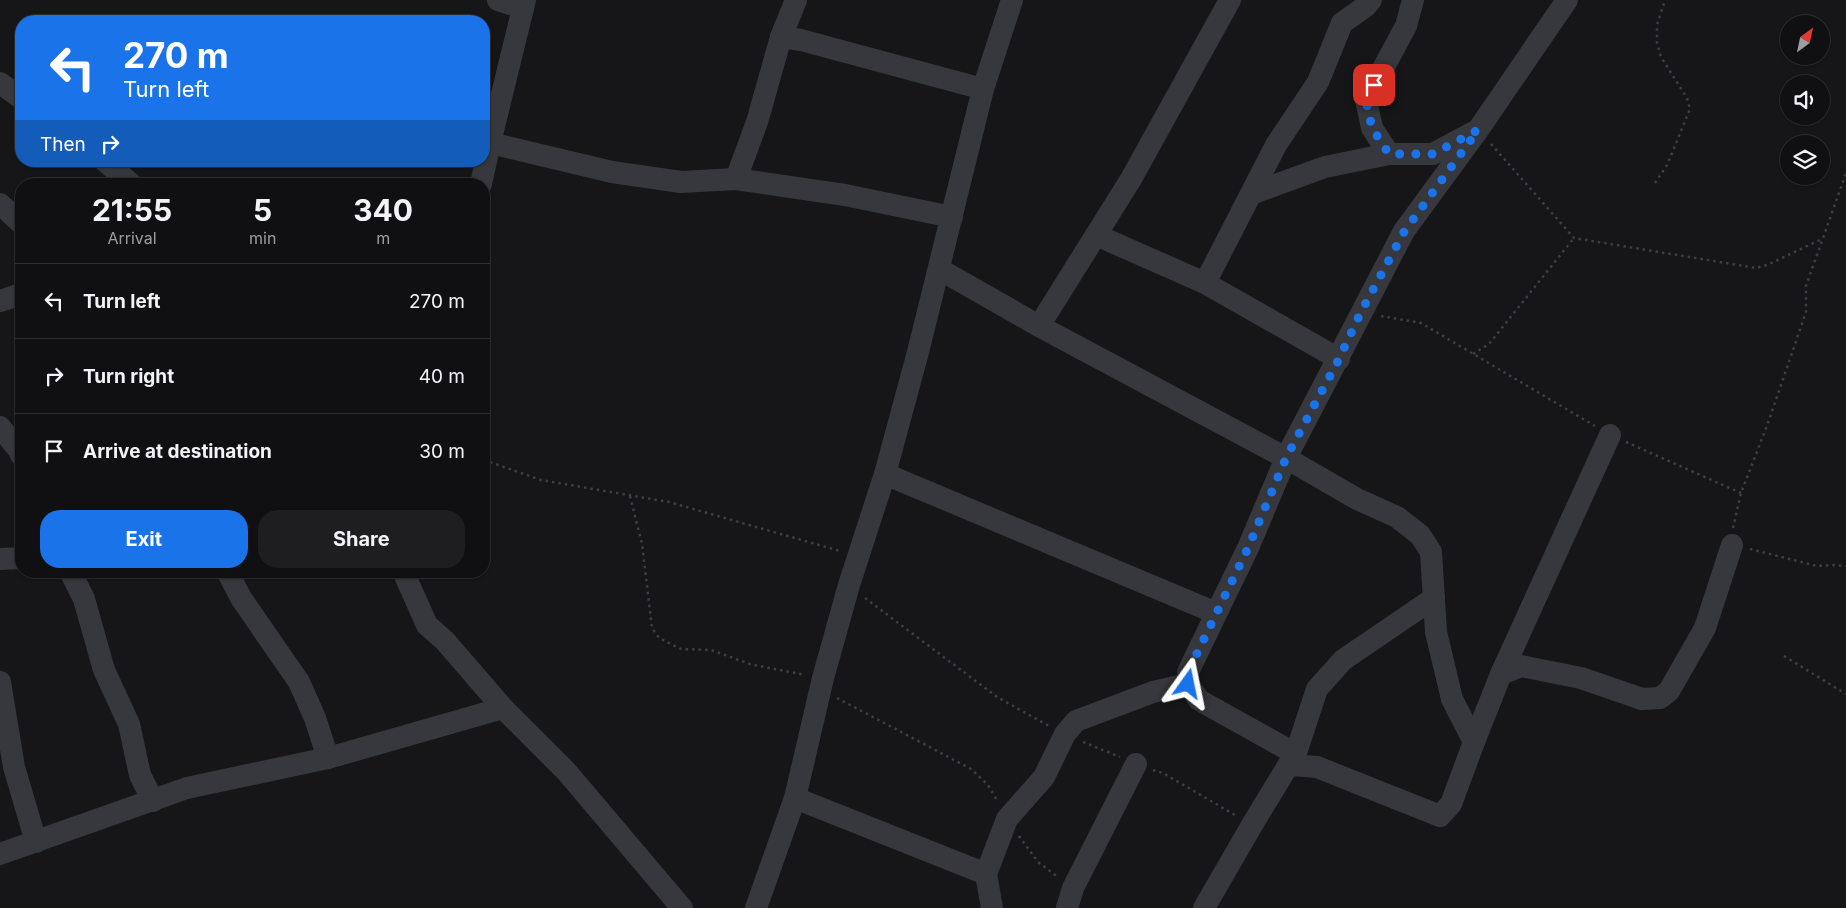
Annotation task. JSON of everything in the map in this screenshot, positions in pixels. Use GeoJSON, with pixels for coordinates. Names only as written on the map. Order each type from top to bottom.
{"type":"FeatureCollection","features":[{"type":"Feature","properties":{"kind":"street"},"geometry":{"type":"LineString","coordinates":[[498,0],[524,4],[490,143],[612,172],[681,182],[736,179],[845,195],[952,217]]}},
{"type":"Feature","properties":{"kind":"street"},"geometry":{"type":"LineString","coordinates":[[736,179],[758,122],[781,37],[796,0]]}},
{"type":"Feature","properties":{"kind":"street"},"geometry":{"type":"LineString","coordinates":[[756,908],[795,798],[822,685],[849,585],[885,474],[940,269],[983,89],[1012,0]]}},
{"type":"Feature","properties":{"kind":"street"},"geometry":{"type":"LineString","coordinates":[[1039,326],[1131,179],[1230,0]]}},
{"type":"Feature","properties":{"kind":"street"},"geometry":{"type":"LineString","coordinates":[[1205,283],[1276,145],[1318,82],[1342,23],[1366,6],[1371,0]]}},
{"type":"Feature","properties":{"kind":"street"},"geometry":{"type":"LineString","coordinates":[[1389,154],[1372,128],[1366,100],[1406,26],[1413,0]]}},
{"type":"Feature","properties":{"kind":"street"},"geometry":{"type":"LineString","coordinates":[[1292,765],[1290,752],[1285,748],[1199,700],[1188,684],[1188,672],[1248,548],[1286,458],[1404,232],[1478,130],[1567,0]]}},
{"type":"Feature","properties":{"kind":"street"},"geometry":{"type":"LineString","coordinates":[[781,37],[801,40],[983,89]]}},
{"type":"Feature","properties":{"kind":"street"},"geometry":{"type":"LineString","coordinates":[[0,83],[15,94]]}},
{"type":"Feature","properties":{"kind":"street"},"geometry":{"type":"LineString","coordinates":[[1251,194],[1324,167],[1389,154],[1433,154],[1478,130]]}},
{"type":"Feature","properties":{"kind":"street"},"geometry":{"type":"LineString","coordinates":[[112,167],[124,178]]}},
{"type":"Feature","properties":{"kind":"street"},"geometry":{"type":"LineString","coordinates":[[0,204],[15,218]]}},
{"type":"Feature","properties":{"kind":"street"},"geometry":{"type":"LineString","coordinates":[[1096,235],[1205,283],[1339,359]]}},
{"type":"Feature","properties":{"kind":"street"},"geometry":{"type":"LineString","coordinates":[[940,269],[1039,326],[1286,458],[1356,499],[1396,517],[1420,535],[1431,552],[1436,632],[1452,699],[1474,742]]}},
{"type":"Feature","properties":{"kind":"street"},"geometry":{"type":"LineString","coordinates":[[0,301],[15,296]]}},
{"type":"Feature","properties":{"kind":"street"},"geometry":{"type":"LineString","coordinates":[[1204,908],[1289,764],[1317,767],[1440,816],[1451,804],[1502,674],[1610,435]]}},
{"type":"Feature","properties":{"kind":"street"},"geometry":{"type":"LineString","coordinates":[[885,474],[1216,613]]}},
{"type":"Feature","properties":{"kind":"street"},"geometry":{"type":"LineString","coordinates":[[1502,674],[1521,666],[1581,678],[1642,699],[1660,698],[1669,691],[1706,628],[1732,545]]}},
{"type":"Feature","properties":{"kind":"street"},"geometry":{"type":"LineString","coordinates":[[0,559],[15,558]]}},
{"type":"Feature","properties":{"kind":"street"},"geometry":{"type":"LineString","coordinates":[[74,578],[84,599],[104,670],[129,724],[140,775],[153,801]]}},
{"type":"Feature","properties":{"kind":"street"},"geometry":{"type":"LineString","coordinates":[[231,578],[241,598],[299,682],[315,718],[328,758]]}},
{"type":"Feature","properties":{"kind":"street"},"geometry":{"type":"LineString","coordinates":[[406,578],[427,625],[445,641],[504,708],[566,771],[682,908]]}},
{"type":"Feature","properties":{"kind":"street"},"geometry":{"type":"LineString","coordinates":[[1292,765],[1317,689],[1343,660],[1434,598]]}},
{"type":"Feature","properties":{"kind":"street"},"geometry":{"type":"LineString","coordinates":[[0,682],[14,766],[36,842]]}},
{"type":"Feature","properties":{"kind":"street"},"geometry":{"type":"LineString","coordinates":[[992,908],[986,874],[1007,819],[1044,777],[1065,734],[1076,721],[1152,692],[1188,684]]}},
{"type":"Feature","properties":{"kind":"street"},"geometry":{"type":"LineString","coordinates":[[0,854],[187,788],[328,758],[504,708]]}},
{"type":"Feature","properties":{"kind":"street"},"geometry":{"type":"LineString","coordinates":[[1070,898],[1136,764]]}},
{"type":"Feature","properties":{"kind":"street"},"geometry":{"type":"LineString","coordinates":[[795,798],[986,874]]}},
{"type":"Feature","properties":{"kind":"path"},"geometry":{"type":"LineString","coordinates":[[1655,183],[1667,166],[1690,109],[1688,98],[1661,57],[1656,43],[1657,25],[1665,0]]}},
{"type":"Feature","properties":{"kind":"path"},"geometry":{"type":"LineString","coordinates":[[1478,130],[1574,238],[1756,268],[1767,265],[1823,239]]}},
{"type":"Feature","properties":{"kind":"path"},"geometry":{"type":"LineString","coordinates":[[1846,173],[1806,286],[1806,312],[1768,423],[1741,493],[1732,532],[1732,545],[1817,566],[1846,566]]}},
{"type":"Feature","properties":{"kind":"path"},"geometry":{"type":"LineString","coordinates":[[1473,354],[1489,344],[1574,238]]}},
{"type":"Feature","properties":{"kind":"path"},"geometry":{"type":"LineString","coordinates":[[1360,314],[1421,323],[1610,435],[1741,493]]}},
{"type":"Feature","properties":{"kind":"path"},"geometry":{"type":"LineString","coordinates":[[490,462],[541,480],[669,502],[858,557]]}},
{"type":"Feature","properties":{"kind":"path"},"geometry":{"type":"LineString","coordinates":[[630,496],[642,544],[652,628],[659,638],[681,649],[711,650],[750,664],[822,685],[834,696],[971,769],[988,785],[1007,819],[1038,862],[1070,898]]}},
{"type":"Feature","properties":{"kind":"path"},"geometry":{"type":"LineString","coordinates":[[849,585],[996,697],[1065,734],[1136,764],[1163,773],[1252,825]]}},
{"type":"Feature","properties":{"kind":"path"},"geometry":{"type":"LineString","coordinates":[[1784,656],[1846,694]]}},
{"type":"Feature","properties":{"kind":"route"},"geometry":{"type":"LineString","coordinates":[[1188,684],[1188,672],[1248,548],[1286,458],[1339,359],[1360,314],[1404,232],[1478,130],[1433,154],[1389,154],[1372,128],[1366,100],[1374,85]]}}]}
